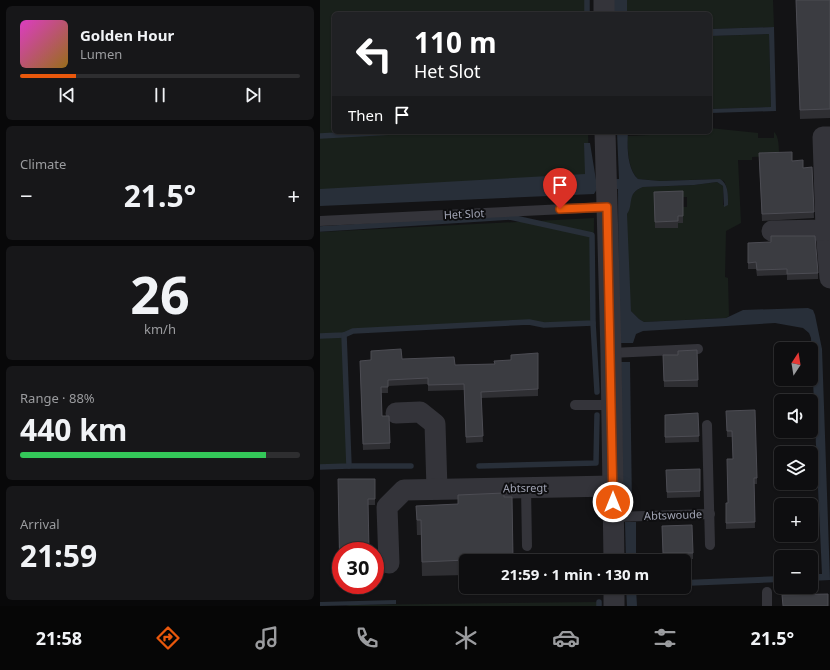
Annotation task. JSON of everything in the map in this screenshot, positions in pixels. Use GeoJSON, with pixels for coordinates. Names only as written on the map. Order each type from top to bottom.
{"type":"FeatureCollection","features":[{"type":"Feature","properties":{"kind":"street"},"geometry":{"type":"LineString","coordinates":[[604,0],[604,12]]}},
{"type":"Feature","properties":{"kind":"street"},"geometry":{"type":"LineString","coordinates":[[605,134],[611,353],[614,554]]}},
{"type":"Feature","properties":{"kind":"street"},"geometry":{"type":"LineString","coordinates":[[826,137],[826,230],[830,278]]}},
{"type":"Feature","properties":{"kind":"street"},"geometry":{"type":"LineString","coordinates":[[772,231],[826,230]]}},
{"type":"Feature","properties":{"kind":"street"},"geometry":{"type":"LineString","coordinates":[[396,413],[420,412],[435,424],[437,489]]}},
{"type":"Feature","properties":{"kind":"street","name":"Abtsregt"},"geometry":{"type":"LineString","coordinates":[[389,563],[387,507],[404,490],[613,486]]}},
{"type":"Feature","properties":{"kind":"street"},"geometry":{"type":"LineString","coordinates":[[614,594],[614,606]]}},
{"type":"Feature","properties":{"kind":"lane","name":"Het Slot"},"geometry":{"type":"LineString","coordinates":[[320,221],[607,192]]}},
{"type":"Feature","properties":{"kind":"lane"},"geometry":{"type":"LineString","coordinates":[[611,353],[698,349]]}},
{"type":"Feature","properties":{"kind":"lane"},"geometry":{"type":"LineString","coordinates":[[575,405],[612,405]]}},
{"type":"Feature","properties":{"kind":"lane","name":"Abtswoude"},"geometry":{"type":"LineString","coordinates":[[707,425],[710,545]]}},
{"type":"Feature","properties":{"kind":"lane"},"geometry":{"type":"LineString","coordinates":[[526,488],[527,546]]}},
{"type":"Feature","properties":{"kind":"lane","name":"Abtswoude"},"geometry":{"type":"LineString","coordinates":[[613,516],[710,514]]}},
{"type":"Feature","properties":{"kind":"lane"},"geometry":{"type":"LineString","coordinates":[[766,592],[767,606]]}},
{"type":"Feature","properties":{"kind":"shaded area"},"geometry":{"type":"Polygon","coordinates":[[[320,0],[587,0],[587,12],[332,12],[332,134],[588,134],[590,188],[320,200],[320,0]]]}},
{"type":"Feature","properties":{"kind":"shaded area"},"geometry":{"type":"Polygon","coordinates":[[[613,0],[627,0],[627,12],[613,12],[613,0]]]}},
{"type":"Feature","properties":{"kind":"shaded area"},"geometry":{"type":"Polygon","coordinates":[[[627,0],[773,0],[774,27],[712,29],[712,12],[627,12],[627,0]]]}},
{"type":"Feature","properties":{"kind":"shaded area"},"geometry":{"type":"Polygon","coordinates":[[[774,27],[776,111],[712,113],[712,109],[771,107],[769,34],[712,36],[712,29],[774,27]]]}},
{"type":"Feature","properties":{"kind":"shaded area"},"geometry":{"type":"Polygon","coordinates":[[[769,34],[771,107],[712,109],[712,36],[769,34]]]}},
{"type":"Feature","properties":{"kind":"shaded area"},"geometry":{"type":"Polygon","coordinates":[[[712,128],[758,133],[758,138],[774,138],[774,132],[777,136],[779,156],[752,157],[752,160],[738,160],[741,223],[726,231],[725,277],[728,278],[729,316],[726,318],[644,322],[631,311],[627,270],[626,222],[630,199],[634,193],[643,187],[694,185],[717,182],[723,186],[723,205],[728,205],[727,189],[724,181],[718,179],[660,181],[638,179],[630,165],[627,136],[712,134],[712,128]],[[687,197],[655,198],[655,228],[678,228],[678,223],[683,223],[683,207],[687,207],[687,197]]]}},
{"type":"Feature","properties":{"kind":"shaded area"},"geometry":{"type":"Polygon","coordinates":[[[617,134],[628,134],[630,163],[634,175],[638,179],[660,181],[720,179],[725,184],[728,195],[728,205],[724,207],[723,186],[717,182],[694,185],[643,187],[634,192],[627,214],[631,311],[644,322],[726,318],[743,310],[808,308],[813,310],[822,349],[830,580],[818,581],[818,574],[822,574],[818,488],[818,446],[816,446],[816,438],[818,438],[818,394],[814,394],[813,386],[818,386],[818,342],[811,342],[809,333],[803,328],[775,323],[643,331],[636,334],[633,343],[619,343],[618,189],[597,189],[594,194],[320,206],[320,189],[585,174],[584,143],[590,143],[596,180],[619,179],[617,134]]]}},
{"type":"Feature","properties":{"kind":"shaded area"},"geometry":{"type":"Polygon","coordinates":[[[594,218],[593,323],[544,325],[529,322],[353,331],[344,335],[349,466],[320,467],[320,232],[594,218]]]}},
{"type":"Feature","properties":{"kind":"shaded area"},"geometry":{"type":"Polygon","coordinates":[[[621,362],[630,362],[632,507],[623,507],[621,362]]]}},
{"type":"Feature","properties":{"kind":"shaded area"},"geometry":{"type":"Polygon","coordinates":[[[625,522],[636,522],[636,554],[626,554],[625,522]]]}},
{"type":"Feature","properties":{"kind":"shaded area"},"geometry":{"type":"Polygon","coordinates":[[[774,576],[774,582],[691,586],[691,580],[774,576]]]}},
{"type":"Feature","properties":{"kind":"shaded area"},"geometry":{"type":"Polygon","coordinates":[[[626,594],[636,594],[637,606],[627,606],[626,594]]]}},
{"type":"Feature","properties":{"kind":"shaded area"},"geometry":{"type":"Polygon","coordinates":[[[396,600],[396,604],[320,606],[320,602],[396,600]]]}},
{"type":"Feature","properties":{"kind":"shaded area"},"geometry":{"type":"Polygon","coordinates":[[[599,602],[599,606],[346,606],[349,605],[599,602]]]}},
{"type":"Feature","properties":{"kind":"building"},"geometry":{"type":"Polygon","coordinates":[[[796,0],[830,0],[830,109],[800,110],[796,0]]]}},
{"type":"Feature","properties":{"kind":"building"},"geometry":{"type":"Polygon","coordinates":[[[792,152],[792,161],[803,160],[803,168],[812,167],[814,212],[762,214],[759,153],[792,152]]]}},
{"type":"Feature","properties":{"kind":"building"},"geometry":{"type":"Polygon","coordinates":[[[683,191],[683,216],[678,216],[678,221],[655,222],[654,192],[683,191]]]}},
{"type":"Feature","properties":{"kind":"building"},"geometry":{"type":"Polygon","coordinates":[[[771,236],[815,236],[818,273],[787,274],[787,269],[757,270],[756,262],[748,263],[748,243],[771,242],[771,236]]]}},
{"type":"Feature","properties":{"kind":"building"},"geometry":{"type":"Polygon","coordinates":[[[401,349],[402,359],[454,357],[455,365],[495,364],[494,361],[511,360],[511,355],[538,353],[538,389],[481,392],[483,436],[466,437],[464,384],[428,385],[428,378],[388,380],[388,387],[381,387],[382,416],[389,416],[390,443],[363,444],[360,361],[371,360],[371,351],[401,349]]]}},
{"type":"Feature","properties":{"kind":"building"},"geometry":{"type":"Polygon","coordinates":[[[697,350],[698,380],[664,381],[663,355],[678,355],[678,351],[697,350]]]}},
{"type":"Feature","properties":{"kind":"building"},"geometry":{"type":"Polygon","coordinates":[[[755,410],[757,478],[754,478],[755,522],[726,523],[726,503],[728,503],[727,459],[733,459],[732,431],[727,431],[726,411],[755,410]]]}},
{"type":"Feature","properties":{"kind":"building"},"geometry":{"type":"Polygon","coordinates":[[[698,413],[699,436],[665,437],[665,415],[698,413]]]}},
{"type":"Feature","properties":{"kind":"building"},"geometry":{"type":"Polygon","coordinates":[[[700,469],[700,491],[667,492],[666,470],[700,469]]]}},
{"type":"Feature","properties":{"kind":"building"},"geometry":{"type":"Polygon","coordinates":[[[338,479],[375,479],[375,499],[368,499],[369,542],[339,542],[338,479]]]}},
{"type":"Feature","properties":{"kind":"building"},"geometry":{"type":"Polygon","coordinates":[[[504,493],[504,497],[512,497],[513,554],[459,554],[459,560],[422,562],[421,520],[417,520],[416,506],[458,504],[458,495],[504,493]]]}},
{"type":"Feature","properties":{"kind":"building"},"geometry":{"type":"Polygon","coordinates":[[[692,525],[693,553],[663,553],[662,526],[692,525]]]}},
{"type":"Feature","properties":{"kind":"building"},"geometry":{"type":"Polygon","coordinates":[[[828,594],[828,606],[783,606],[782,595],[828,594]]]}},
{"type":"Feature","properties":{"kind":"waterway"},"geometry":{"type":"LineString","coordinates":[[587,0],[587,12]]}},
{"type":"Feature","properties":{"kind":"waterway"},"geometry":{"type":"LineString","coordinates":[[320,136],[356,134]]}},
{"type":"Feature","properties":{"kind":"waterway"},"geometry":{"type":"LineString","coordinates":[[320,229],[510,217],[592,235],[593,323],[544,325],[529,322],[353,331],[344,335],[320,336]]}},
{"type":"Feature","properties":{"kind":"waterway"},"geometry":{"type":"LineString","coordinates":[[593,323],[597,392]]}},
{"type":"Feature","properties":{"kind":"waterway"},"geometry":{"type":"LineString","coordinates":[[320,467],[349,466],[344,335]]}},
{"type":"Feature","properties":{"kind":"waterway"},"geometry":{"type":"LineString","coordinates":[[479,466],[596,463],[597,415]]}},
{"type":"Feature","properties":{"kind":"waterway"},"geometry":{"type":"LineString","coordinates":[[349,466],[411,466]]}},
{"type":"Feature","properties":{"kind":"route"},"geometry":{"type":"LineString","coordinates":[[560,209],[607,207],[612,392],[613,502]]}}]}
